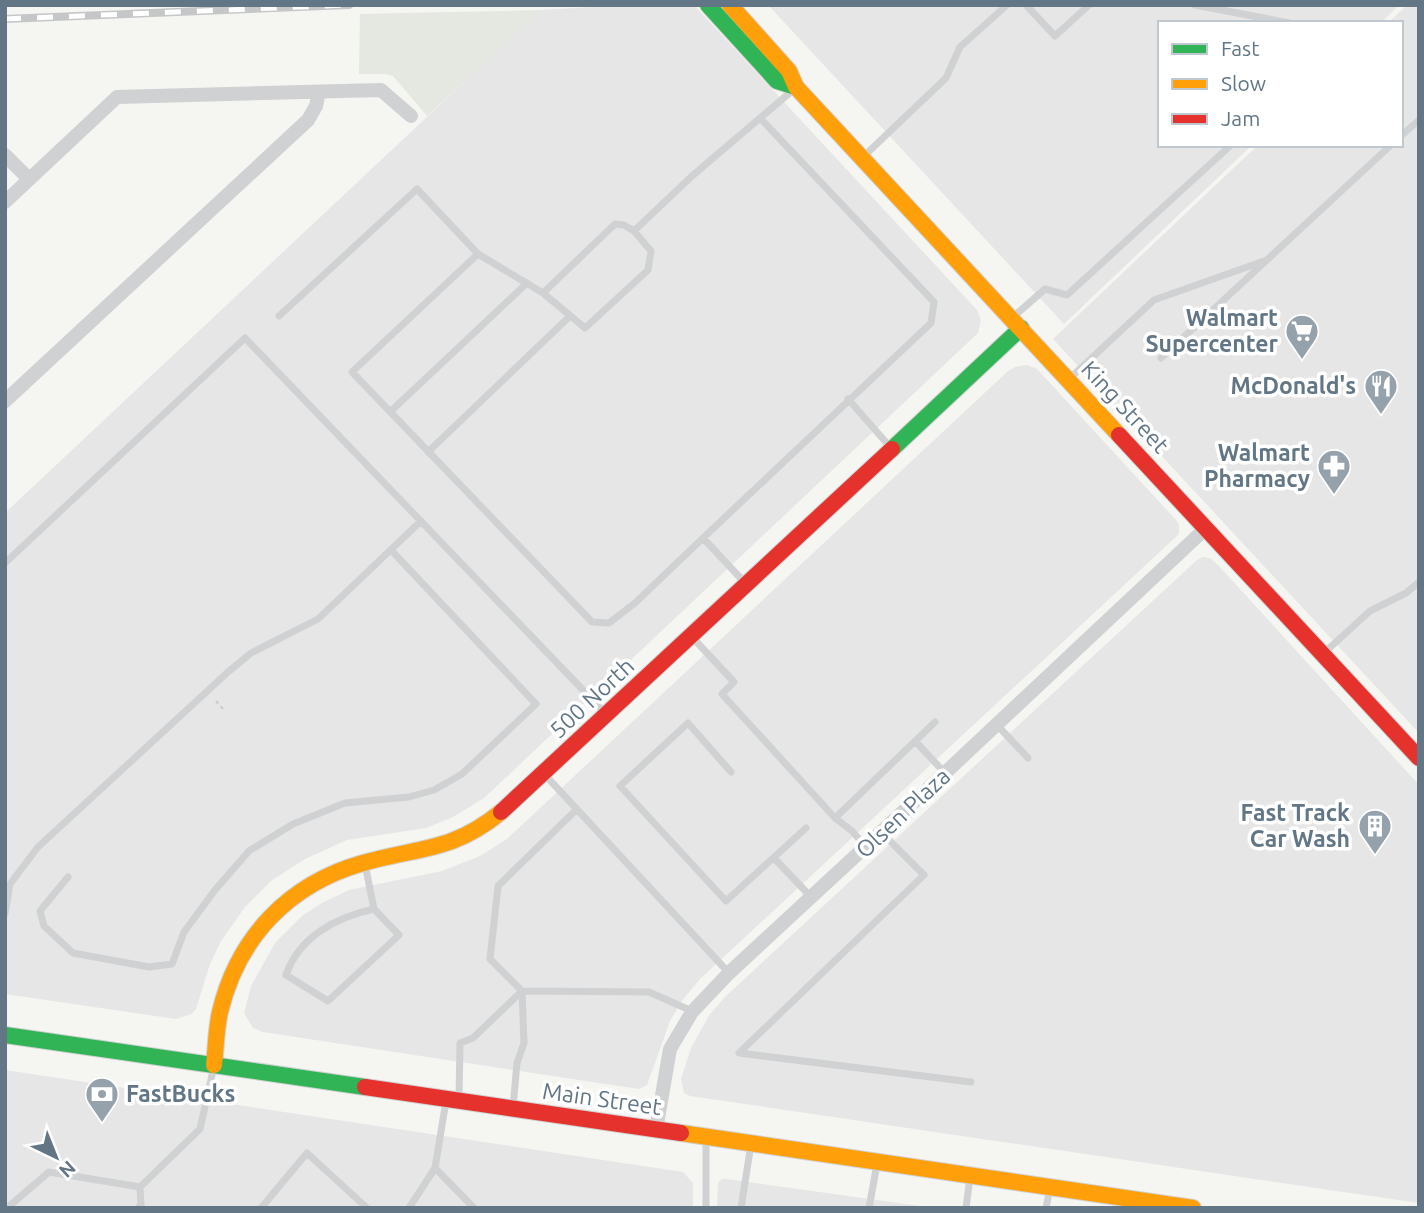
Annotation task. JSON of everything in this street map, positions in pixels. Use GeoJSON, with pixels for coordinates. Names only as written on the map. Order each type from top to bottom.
{"type":"FeatureCollection","features":[{"type":"Feature","properties":{"kind":"street","name":"King Street"},"geometry":{"type":"LineString","coordinates":[[708,5],[777,81],[796,88]]}},
{"type":"Feature","properties":{"kind":"street","name":"King Street"},"geometry":{"type":"LineString","coordinates":[[730,5],[789,71],[796,88],[1419,758]]}},
{"type":"Feature","properties":{"kind":"street"},"geometry":{"type":"LineString","coordinates":[[5,202],[117,97],[382,90],[411,116]]}},
{"type":"Feature","properties":{"kind":"street"},"geometry":{"type":"LineString","coordinates":[[5,401],[308,120],[316,106],[319,92]]}},
{"type":"Feature","properties":{"kind":"street"},"geometry":{"type":"LineString","coordinates":[[5,155],[29,179]]}},
{"type":"Feature","properties":{"kind":"street","name":"500 North"},"geometry":{"type":"LineString","coordinates":[[214,1065],[219,1015],[237,961],[254,933],[282,903],[324,877],[365,863],[433,849],[459,839],[496,816],[892,449],[1016,323]]}},
{"type":"Feature","properties":{"kind":"street","name":"Olsen Plaza"},"geometry":{"type":"LineString","coordinates":[[656,1130],[670,1049],[692,1012],[729,973],[1206,528]]}},
{"type":"Feature","properties":{"kind":"street","name":"Main Street"},"geometry":{"type":"LineString","coordinates":[[5,1035],[1193,1208]]}},
{"type":"Feature","properties":{"kind":"lane"},"geometry":{"type":"LineString","coordinates":[[862,158],[946,79],[960,47],[1007,5]]}},
{"type":"Feature","properties":{"kind":"lane"},"geometry":{"type":"LineString","coordinates":[[1026,5],[1055,36],[1089,5]]}},
{"type":"Feature","properties":{"kind":"lane"},"geometry":{"type":"LineString","coordinates":[[1195,5],[1279,21]]}},
{"type":"Feature","properties":{"kind":"lane"},"geometry":{"type":"LineString","coordinates":[[634,231],[692,177],[796,88]]}},
{"type":"Feature","properties":{"kind":"lane"},"geometry":{"type":"LineString","coordinates":[[478,254],[352,372],[592,622],[609,623],[635,603],[931,323],[933,302],[760,118]]}},
{"type":"Feature","properties":{"kind":"lane"},"geometry":{"type":"LineString","coordinates":[[1403,134],[1419,120]]}},
{"type":"Feature","properties":{"kind":"lane"},"geometry":{"type":"LineString","coordinates":[[1016,323],[1045,289],[1067,295],[1229,147]]}},
{"type":"Feature","properties":{"kind":"lane"},"geometry":{"type":"LineString","coordinates":[[1161,358],[1389,147]]}},
{"type":"Feature","properties":{"kind":"lane"},"geometry":{"type":"LineString","coordinates":[[279,316],[417,189],[478,254],[543,293],[585,328],[648,270],[652,251],[634,231],[624,225],[615,224],[543,293]]}},
{"type":"Feature","properties":{"kind":"lane"},"geometry":{"type":"LineString","coordinates":[[1069,379],[1154,300],[1268,259]]}},
{"type":"Feature","properties":{"kind":"lane"},"geometry":{"type":"LineString","coordinates":[[390,412],[527,283]]}},
{"type":"Feature","properties":{"kind":"lane"},"geometry":{"type":"LineString","coordinates":[[428,452],[569,317]]}},
{"type":"Feature","properties":{"kind":"lane"},"geometry":{"type":"LineString","coordinates":[[5,563],[245,338],[607,715]]}},
{"type":"Feature","properties":{"kind":"lane"},"geometry":{"type":"LineString","coordinates":[[848,399],[892,449]]}},
{"type":"Feature","properties":{"kind":"lane"},"geometry":{"type":"LineString","coordinates":[[5,914],[8,881],[38,847],[251,653],[318,620],[421,521]]}},
{"type":"Feature","properties":{"kind":"lane"},"geometry":{"type":"LineString","coordinates":[[703,538],[747,585]]}},
{"type":"Feature","properties":{"kind":"lane"},"geometry":{"type":"LineString","coordinates":[[68,877],[40,911],[44,926],[73,953],[149,967],[172,964],[184,932],[215,890],[249,851],[293,824],[345,803],[409,797],[434,789],[462,774],[536,704],[391,550]]}},
{"type":"Feature","properties":{"kind":"lane"},"geometry":{"type":"LineString","coordinates":[[1323,654],[1370,611],[1406,593],[1419,582]]}},
{"type":"Feature","properties":{"kind":"lane"},"geometry":{"type":"LineString","coordinates":[[692,636],[734,682],[722,694],[835,818],[866,846]]}},
{"type":"Feature","properties":{"kind":"lane"},"geometry":{"type":"LineString","coordinates":[[835,818],[934,722]]}},
{"type":"Feature","properties":{"kind":"lane"},"geometry":{"type":"LineString","coordinates":[[731,772],[688,723],[620,786],[726,901],[806,828]]}},
{"type":"Feature","properties":{"kind":"lane"},"geometry":{"type":"LineString","coordinates":[[996,725],[1028,758]]}},
{"type":"Feature","properties":{"kind":"lane"},"geometry":{"type":"LineString","coordinates":[[915,741],[946,773]]}},
{"type":"Feature","properties":{"kind":"lane"},"geometry":{"type":"LineString","coordinates":[[544,774],[729,973]]}},
{"type":"Feature","properties":{"kind":"lane"},"geometry":{"type":"LineString","coordinates":[[513,1109],[517,1063],[524,1043],[522,991],[490,959],[498,886],[577,809]]}},
{"type":"Feature","properties":{"kind":"lane"},"geometry":{"type":"LineString","coordinates":[[881,832],[924,874],[739,1053],[971,1082]]}},
{"type":"Feature","properties":{"kind":"lane"},"geometry":{"type":"LineString","coordinates":[[774,858],[811,897]]}},
{"type":"Feature","properties":{"kind":"lane"},"geometry":{"type":"LineString","coordinates":[[365,863],[374,909],[399,935],[328,1001],[286,975],[291,959],[320,930],[349,914],[374,909]]}},
{"type":"Feature","properties":{"kind":"lane"},"geometry":{"type":"LineString","coordinates":[[409,1208],[435,1168],[452,1101],[460,1043],[473,1038],[522,991],[649,992],[692,1012]]}},
{"type":"Feature","properties":{"kind":"lane"},"geometry":{"type":"LineString","coordinates":[[138,1208],[141,1205],[140,1187],[200,1129],[214,1065]]}},
{"type":"Feature","properties":{"kind":"lane"},"geometry":{"type":"LineString","coordinates":[[706,1138],[706,1208]]}},
{"type":"Feature","properties":{"kind":"lane"},"geometry":{"type":"LineString","coordinates":[[741,1208],[751,1143]]}},
{"type":"Feature","properties":{"kind":"lane"},"geometry":{"type":"LineString","coordinates":[[261,1208],[307,1153],[367,1208]]}},
{"type":"Feature","properties":{"kind":"lane"},"geometry":{"type":"LineString","coordinates":[[869,1208],[877,1163]]}},
{"type":"Feature","properties":{"kind":"lane"},"geometry":{"type":"LineString","coordinates":[[435,1168],[474,1208]]}},
{"type":"Feature","properties":{"kind":"lane"},"geometry":{"type":"LineString","coordinates":[[7,1208],[49,1172],[140,1187]]}},
{"type":"Feature","properties":{"kind":"lane"},"geometry":{"type":"LineString","coordinates":[[966,1208],[970,1176]]}},
{"type":"Feature","properties":{"kind":"lane"},"geometry":{"type":"LineString","coordinates":[[1046,1208],[1050,1187]]}},
{"type":"Feature","properties":{"kind":"path"},"geometry":{"type":"LineString","coordinates":[[216,701],[223,709]]}},
{"type":"Feature","properties":{"kind":"shaded area"},"geometry":{"type":"Polygon","coordinates":[[[629,5],[694,5],[977,310],[981,320],[978,333],[484,798],[453,817],[426,828],[347,840],[305,859],[272,880],[245,907],[221,941],[210,964],[196,1009],[191,1014],[176,1019],[5,994],[5,513],[541,10],[629,5]]]}},
{"type":"Feature","properties":{"kind":"shaded area"},"geometry":{"type":"Polygon","coordinates":[[[1399,5],[1383,21],[1158,21],[1158,147],[1250,147],[1064,324],[770,7],[1399,5]]]}},
{"type":"Feature","properties":{"kind":"shaded area"},"geometry":{"type":"Polygon","coordinates":[[[1407,5],[1419,5],[1419,733],[1053,339],[1256,147],[1403,147],[1403,21],[1390,21],[1407,5]]]}},
{"type":"Feature","properties":{"kind":"shaded area"},"geometry":{"type":"Polygon","coordinates":[[[542,10],[427,116],[393,76],[359,74],[360,14],[542,10]]]}},
{"type":"Feature","properties":{"kind":"shaded area"},"geometry":{"type":"Polygon","coordinates":[[[1027,365],[1037,369],[1176,520],[1179,534],[700,979],[670,1021],[647,1085],[639,1089],[263,1032],[253,1028],[244,1013],[251,986],[275,943],[302,916],[349,890],[442,871],[480,856],[507,839],[1007,372],[1027,365]]]}},
{"type":"Feature","properties":{"kind":"shaded area"},"geometry":{"type":"Polygon","coordinates":[[[1203,557],[1210,558],[1218,565],[1419,785],[1419,1203],[684,1093],[681,1079],[691,1048],[710,1014],[725,997],[1203,557]]]}},
{"type":"Feature","properties":{"kind":"shaded area"},"geometry":{"type":"Polygon","coordinates":[[[5,1070],[683,1172],[693,1183],[693,1208],[5,1208],[5,1070]]]}},
{"type":"Feature","properties":{"kind":"shaded area"},"geometry":{"type":"Polygon","coordinates":[[[722,1179],[934,1208],[717,1208],[718,1183],[722,1179]]]}},
{"type":"Feature","properties":{"kind":"railway"},"geometry":{"type":"LineString","coordinates":[[5,19],[349,5]]}},
{"type":"Feature","properties":{"kind":"traffic: fast"},"geometry":{"type":"LineString","coordinates":[[708,5],[777,81],[796,87]]}},
{"type":"Feature","properties":{"kind":"traffic: fast"},"geometry":{"type":"LineString","coordinates":[[892,449],[1021,328]]}},
{"type":"Feature","properties":{"kind":"traffic: fast"},"geometry":{"type":"LineString","coordinates":[[5,1035],[365,1087]]}},
{"type":"Feature","properties":{"kind":"traffic: slow"},"geometry":{"type":"LineString","coordinates":[[730,5],[789,71],[796,87],[1119,435]]}},
{"type":"Feature","properties":{"kind":"traffic: slow"},"geometry":{"type":"LineString","coordinates":[[214,1065],[220,1012],[228,985],[254,937],[270,917],[290,900],[336,872],[451,841],[467,835],[501,812]]}},
{"type":"Feature","properties":{"kind":"traffic: slow"},"geometry":{"type":"LineString","coordinates":[[681,1133],[1193,1208]]}},
{"type":"Feature","properties":{"kind":"traffic: jam"},"geometry":{"type":"LineString","coordinates":[[1119,435],[1419,758]]}},
{"type":"Feature","properties":{"kind":"traffic: jam"},"geometry":{"type":"LineString","coordinates":[[501,812],[892,449]]}},
{"type":"Feature","properties":{"kind":"traffic: jam"},"geometry":{"type":"LineString","coordinates":[[365,1087],[681,1133]]}},
{"type":"Feature","properties":{"kind":"place","name":"Walmart Supercenter"},"geometry":{"type":"Point","coordinates":[1302,361]}},
{"type":"Feature","properties":{"kind":"place","name":"McDonald's"},"geometry":{"type":"Point","coordinates":[1381,416]}},
{"type":"Feature","properties":{"kind":"place","name":"Walmart Pharmacy"},"geometry":{"type":"Point","coordinates":[1334,496]}},
{"type":"Feature","properties":{"kind":"place","name":"Fast Track Car Wash"},"geometry":{"type":"Point","coordinates":[1375,856]}},
{"type":"Feature","properties":{"kind":"place","name":"FastBucks"},"geometry":{"type":"Point","coordinates":[102,1124]}}]}
